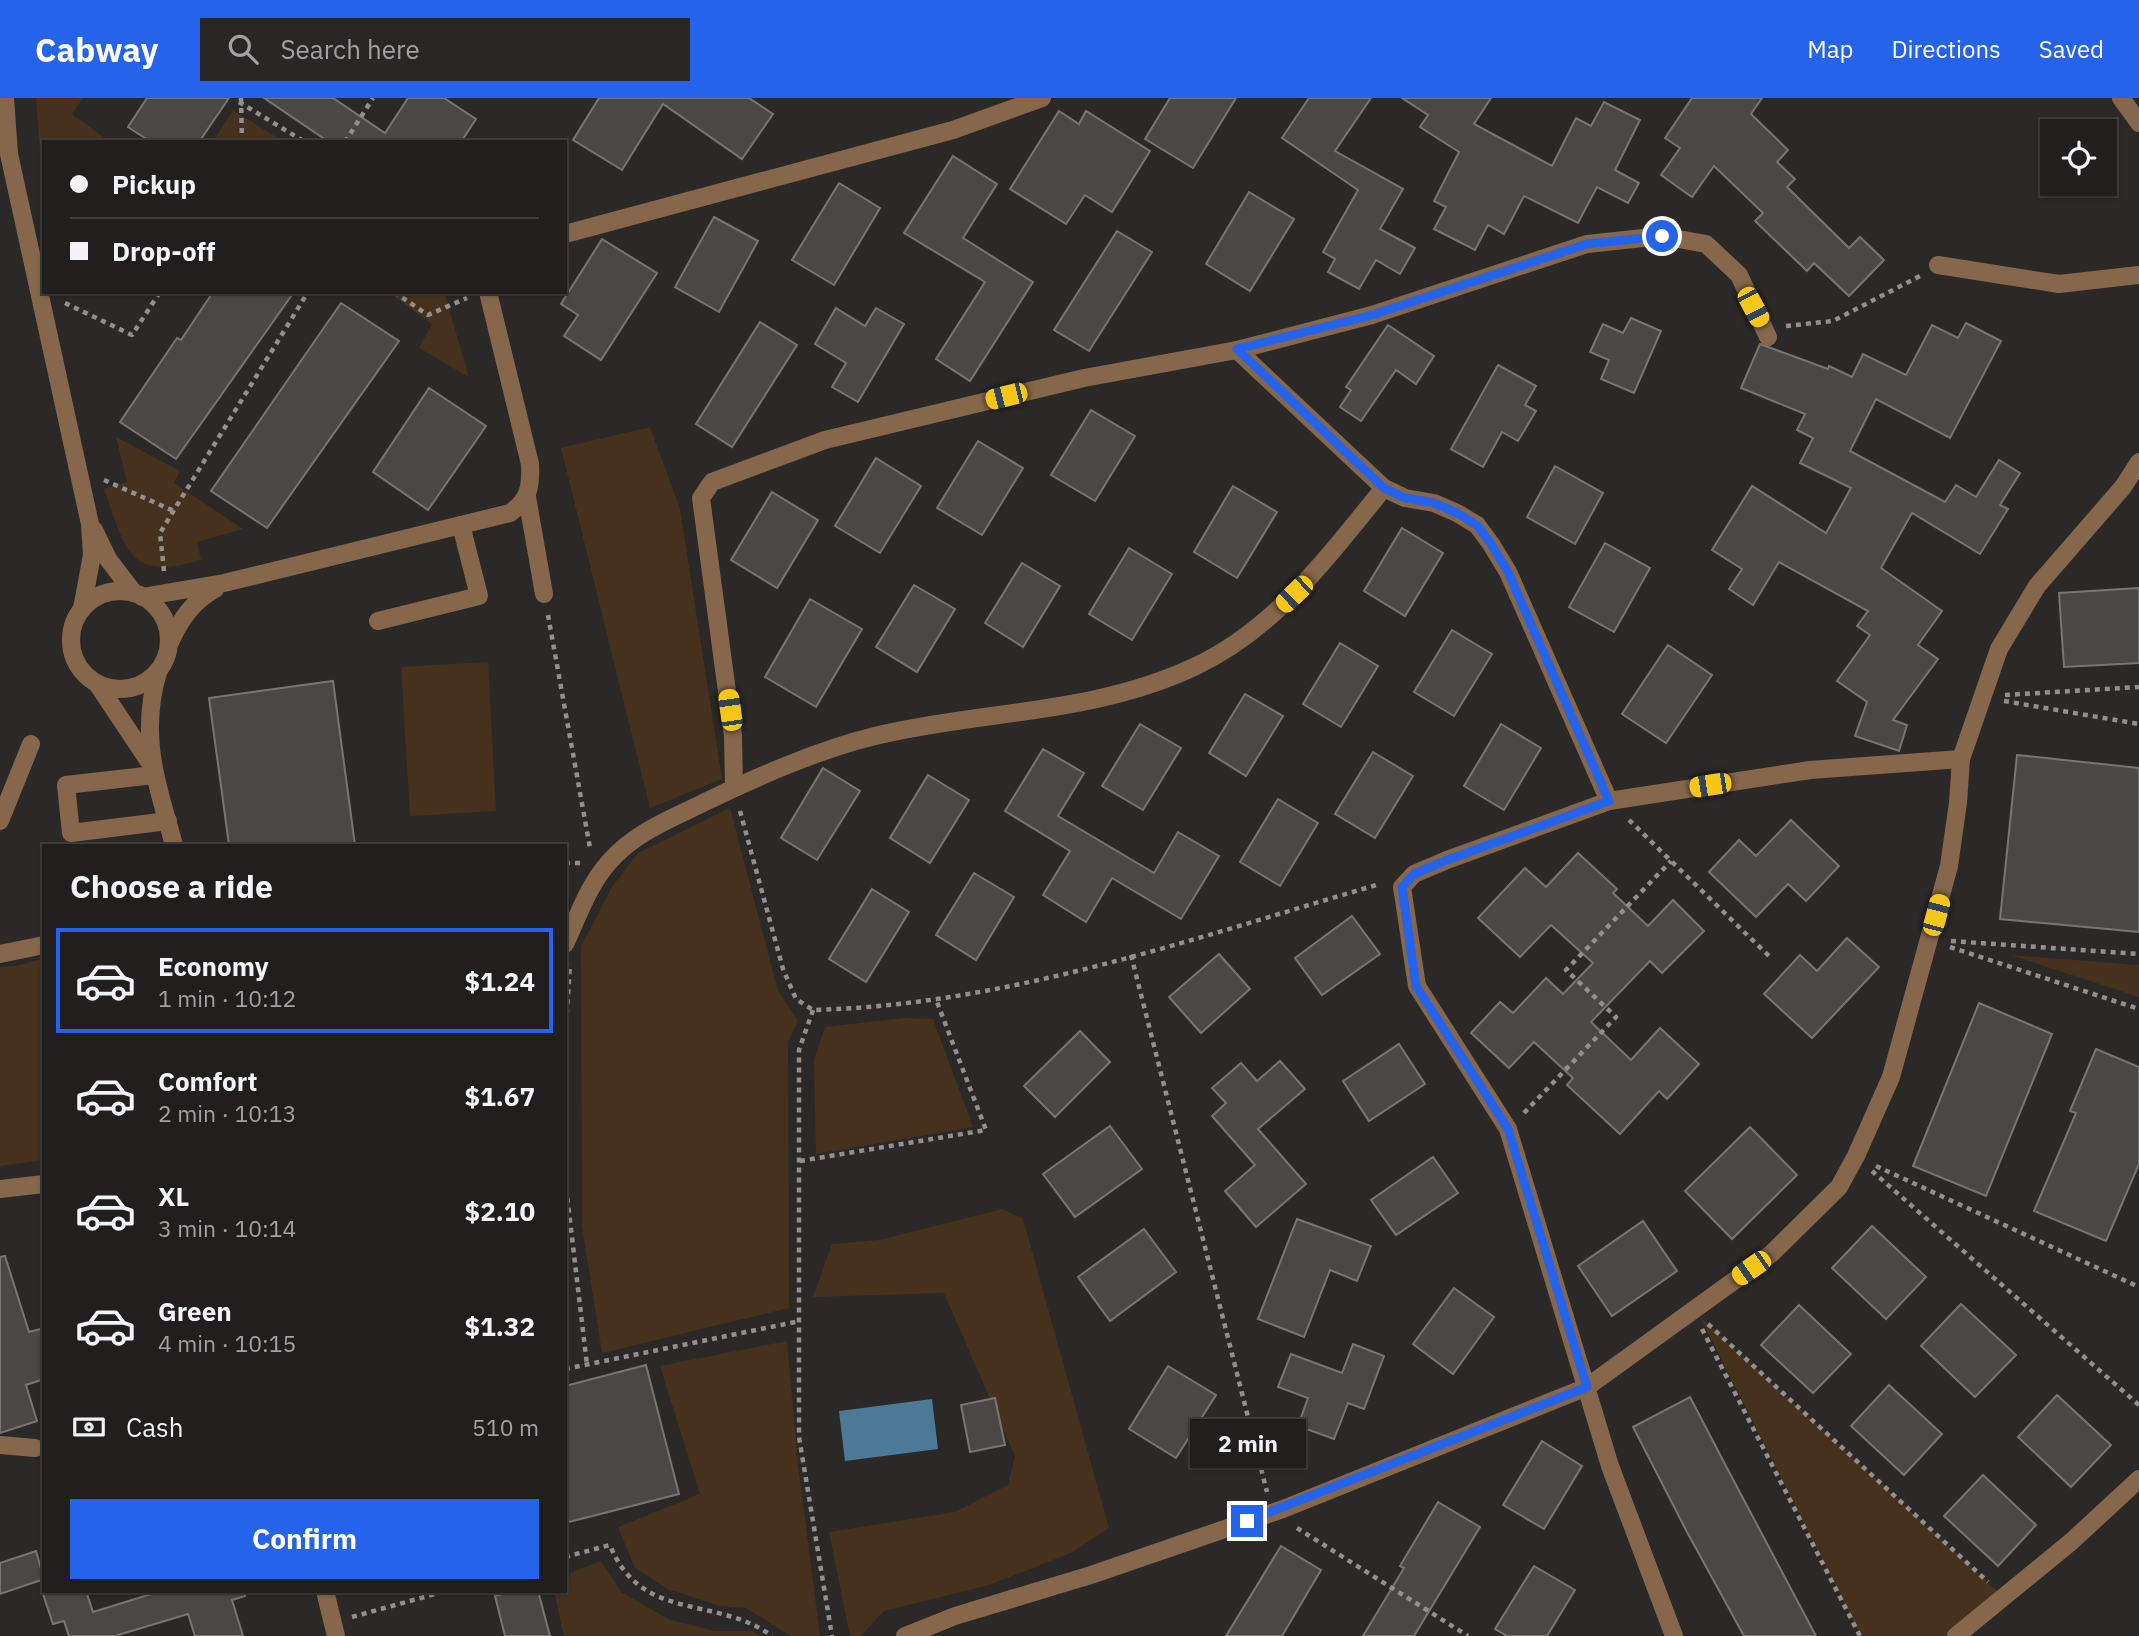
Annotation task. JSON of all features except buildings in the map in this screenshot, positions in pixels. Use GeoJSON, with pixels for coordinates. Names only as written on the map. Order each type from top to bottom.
{"type":"FeatureCollection","features":[{"type":"Feature","properties":{"kind":"street"},"geometry":{"type":"LineString","coordinates":[[5,98],[9,153],[90,524],[92,555],[82,609],[71,631],[71,647],[75,662],[85,676],[98,685],[114,690],[131,689],[146,683],[158,672]]}},
{"type":"Feature","properties":{"kind":"street"},"geometry":{"type":"LineString","coordinates":[[567,233],[953,130],[1042,98]]}},
{"type":"Feature","properties":{"kind":"street"},"geometry":{"type":"LineString","coordinates":[[2121,98],[2139,123]]}},
{"type":"Feature","properties":{"kind":"street"},"geometry":{"type":"LineString","coordinates":[[734,788],[733,736],[701,498],[712,482],[825,440],[1084,378],[1237,349],[1372,315],[1587,244],[1662,236],[1706,244],[1739,275],[1766,332]]}},
{"type":"Feature","properties":{"kind":"street"},"geometry":{"type":"LineString","coordinates":[[1938,265],[2059,284],[2139,275]]}},
{"type":"Feature","properties":{"kind":"street"},"geometry":{"type":"LineString","coordinates":[[82,609],[102,594],[117,591],[138,595],[166,594],[224,583],[510,513],[524,503],[531,487],[526,442],[479,295]]}},
{"type":"Feature","properties":{"kind":"street"},"geometry":{"type":"LineString","coordinates":[[1237,349],[1384,488],[1405,498],[1434,503],[1477,525],[1508,572],[1609,801]]}},
{"type":"Feature","properties":{"kind":"street"},"geometry":{"type":"LineString","coordinates":[[905,1636],[955,1616],[1091,1575],[1272,1512],[1587,1387],[1770,1254],[1839,1186],[1856,1156],[1891,1077],[1949,866],[1961,759],[1999,649],[2037,586],[2123,487],[2139,462]]}},
{"type":"Feature","properties":{"kind":"street"},"geometry":{"type":"LineString","coordinates":[[568,937],[585,899],[609,862],[640,833],[734,788],[874,736],[1083,702],[1146,688],[1233,647],[1266,622],[1308,580],[1384,488]]}},
{"type":"Feature","properties":{"kind":"street"},"geometry":{"type":"LineString","coordinates":[[527,497],[544,594]]}},
{"type":"Feature","properties":{"kind":"street"},"geometry":{"type":"LineString","coordinates":[[90,524],[108,559],[138,595],[160,611],[170,642]]}},
{"type":"Feature","properties":{"kind":"street"},"geometry":{"type":"LineString","coordinates":[[378,621],[479,596],[461,525]]}},
{"type":"Feature","properties":{"kind":"street"},"geometry":{"type":"LineString","coordinates":[[174,844],[153,770],[147,729],[150,701],[158,672],[178,625],[198,599],[224,583]]}},
{"type":"Feature","properties":{"kind":"street"},"geometry":{"type":"LineString","coordinates":[[98,685],[153,770]]}},
{"type":"Feature","properties":{"kind":"street"},"geometry":{"type":"LineString","coordinates":[[0,821],[31,744]]}},
{"type":"Feature","properties":{"kind":"street"},"geometry":{"type":"LineString","coordinates":[[1674,1636],[1611,1466],[1508,1129],[1416,986],[1402,887],[1414,874],[1609,801],[1810,770],[1961,759]]}},
{"type":"Feature","properties":{"kind":"street"},"geometry":{"type":"LineString","coordinates":[[153,770],[66,785],[72,833],[168,821]]}},
{"type":"Feature","properties":{"kind":"street"},"geometry":{"type":"LineString","coordinates":[[0,954],[42,945]]}},
{"type":"Feature","properties":{"kind":"street"},"geometry":{"type":"LineString","coordinates":[[0,1189],[42,1184]]}},
{"type":"Feature","properties":{"kind":"street"},"geometry":{"type":"LineString","coordinates":[[0,1445],[35,1448]]}},
{"type":"Feature","properties":{"kind":"street"},"geometry":{"type":"LineString","coordinates":[[1956,1636],[2139,1479]]}},
{"type":"Feature","properties":{"kind":"street"},"geometry":{"type":"LineString","coordinates":[[326,1593],[334,1629]]}},
{"type":"Feature","properties":{"kind":"path"},"geometry":{"type":"LineString","coordinates":[[346,140],[373,98]]}},
{"type":"Feature","properties":{"kind":"path"},"geometry":{"type":"LineString","coordinates":[[240,100],[242,140]]}},
{"type":"Feature","properties":{"kind":"path"},"geometry":{"type":"LineString","coordinates":[[240,100],[302,140]]}},
{"type":"Feature","properties":{"kind":"path"},"geometry":{"type":"LineString","coordinates":[[1766,332],[1833,321],[1864,308],[1938,265]]}},
{"type":"Feature","properties":{"kind":"path"},"geometry":{"type":"LineString","coordinates":[[38,290],[42,292]]}},
{"type":"Feature","properties":{"kind":"path"},"geometry":{"type":"LineString","coordinates":[[46,294],[132,335],[159,294]]}},
{"type":"Feature","properties":{"kind":"path"},"geometry":{"type":"LineString","coordinates":[[166,594],[160,533],[307,294]]}},
{"type":"Feature","properties":{"kind":"path"},"geometry":{"type":"LineString","coordinates":[[397,294],[428,315],[479,295]]}},
{"type":"Feature","properties":{"kind":"path"},"geometry":{"type":"LineString","coordinates":[[78,470],[174,510]]}},
{"type":"Feature","properties":{"kind":"path"},"geometry":{"type":"LineString","coordinates":[[544,594],[593,862]]}},
{"type":"Feature","properties":{"kind":"path"},"geometry":{"type":"LineString","coordinates":[[1983,696],[2139,687]]}},
{"type":"Feature","properties":{"kind":"path"},"geometry":{"type":"LineString","coordinates":[[1983,696],[2139,724]]}},
{"type":"Feature","properties":{"kind":"path"},"geometry":{"type":"LineString","coordinates":[[734,788],[783,969],[796,999],[813,1010],[937,1002],[1038,982],[1414,874]]}},
{"type":"Feature","properties":{"kind":"path"},"geometry":{"type":"LineString","coordinates":[[1609,801],[1772,959]]}},
{"type":"Feature","properties":{"kind":"path"},"geometry":{"type":"LineString","coordinates":[[1508,1129],[1616,1017],[1566,970],[1671,862]]}},
{"type":"Feature","properties":{"kind":"path"},"geometry":{"type":"LineString","coordinates":[[567,973],[568,937]]}},
{"type":"Feature","properties":{"kind":"path"},"geometry":{"type":"LineString","coordinates":[[1930,940],[2139,954]]}},
{"type":"Feature","properties":{"kind":"path"},"geometry":{"type":"LineString","coordinates":[[1930,940],[2139,1009]]}},
{"type":"Feature","properties":{"kind":"path"},"geometry":{"type":"LineString","coordinates":[[1131,956],[1272,1512],[1468,1636]]}},
{"type":"Feature","properties":{"kind":"path"},"geometry":{"type":"LineString","coordinates":[[800,1161],[986,1130],[937,1002]]}},
{"type":"Feature","properties":{"kind":"path"},"geometry":{"type":"LineString","coordinates":[[813,1010],[799,1051],[799,1437],[832,1636]]}},
{"type":"Feature","properties":{"kind":"path"},"geometry":{"type":"LineString","coordinates":[[1856,1156],[2139,1287]]}},
{"type":"Feature","properties":{"kind":"path"},"geometry":{"type":"LineString","coordinates":[[1856,1156],[2139,1405]]}},
{"type":"Feature","properties":{"kind":"path"},"geometry":{"type":"LineString","coordinates":[[567,1195],[587,1365]]}},
{"type":"Feature","properties":{"kind":"path"},"geometry":{"type":"LineString","coordinates":[[1692,1309],[2004,1597]]}},
{"type":"Feature","properties":{"kind":"path"},"geometry":{"type":"LineString","coordinates":[[1692,1309],[1860,1636]]}},
{"type":"Feature","properties":{"kind":"path"},"geometry":{"type":"LineString","coordinates":[[567,1369],[800,1321]]}},
{"type":"Feature","properties":{"kind":"path"},"geometry":{"type":"LineString","coordinates":[[567,1556],[610,1545],[617,1563],[632,1582],[657,1597],[697,1611],[735,1615],[772,1636]]}},
{"type":"Feature","properties":{"kind":"path"},"geometry":{"type":"LineString","coordinates":[[334,1629],[440,1593]]}},
{"type":"Feature","properties":{"kind":"shaded area"},"geometry":{"type":"Polygon","coordinates":[[[36,98],[83,98],[72,114],[107,140],[42,140],[40,152],[36,98]]]}},
{"type":"Feature","properties":{"kind":"shaded area"},"geometry":{"type":"Polygon","coordinates":[[[233,110],[281,140],[214,140],[233,110]]]}},
{"type":"Feature","properties":{"kind":"shaded area"},"geometry":{"type":"Polygon","coordinates":[[[391,294],[445,294],[469,377],[419,348],[432,324],[391,294]]]}},
{"type":"Feature","properties":{"kind":"shaded area"},"geometry":{"type":"Polygon","coordinates":[[[650,427],[680,509],[722,779],[650,808],[561,448],[650,427]]]}},
{"type":"Feature","properties":{"kind":"shaded area"},"geometry":{"type":"Polygon","coordinates":[[[116,437],[180,471],[174,483],[243,529],[197,542],[201,560],[158,567],[144,563],[133,555],[125,544],[104,489],[127,482],[116,437]]]}},
{"type":"Feature","properties":{"kind":"shaded area"},"geometry":{"type":"Polygon","coordinates":[[[488,662],[496,811],[410,816],[401,667],[488,662]]]}},
{"type":"Feature","properties":{"kind":"shaded area"},"geometry":{"type":"Polygon","coordinates":[[[730,808],[778,991],[798,1021],[788,1042],[789,1308],[602,1353],[582,1226],[581,946],[612,887],[638,853],[730,808]]]}},
{"type":"Feature","properties":{"kind":"shaded area"},"geometry":{"type":"Polygon","coordinates":[[[2011,955],[2139,965],[2139,997],[2011,955]]]}},
{"type":"Feature","properties":{"kind":"shaded area"},"geometry":{"type":"Polygon","coordinates":[[[42,959],[42,1160],[0,1166],[0,967],[16,966],[42,959]]]}},
{"type":"Feature","properties":{"kind":"shaded area"},"geometry":{"type":"Polygon","coordinates":[[[904,1018],[933,1019],[973,1127],[816,1154],[814,1060],[825,1027],[904,1018]]]}},
{"type":"Feature","properties":{"kind":"shaded area"},"geometry":{"type":"Polygon","coordinates":[[[1002,1209],[1023,1219],[1109,1528],[1071,1553],[989,1585],[884,1611],[861,1636],[850,1636],[829,1532],[955,1512],[1008,1485],[1015,1456],[944,1293],[813,1297],[832,1244],[879,1240],[1002,1209]]]}},
{"type":"Feature","properties":{"kind":"shaded area"},"geometry":{"type":"Polygon","coordinates":[[[1700,1317],[2004,1597],[1947,1636],[1861,1636],[1700,1317]]]}},
{"type":"Feature","properties":{"kind":"shaded area"},"geometry":{"type":"Polygon","coordinates":[[[787,1341],[798,1464],[820,1636],[791,1636],[746,1608],[720,1606],[668,1589],[635,1568],[618,1527],[700,1494],[660,1366],[787,1341]]]}},
{"type":"Feature","properties":{"kind":"shaded area"},"geometry":{"type":"Polygon","coordinates":[[[601,1561],[621,1592],[670,1620],[714,1631],[752,1631],[760,1636],[564,1636],[554,1593],[567,1593],[567,1574],[601,1561]]]}},
{"type":"Feature","properties":{"kind":"water"},"geometry":{"type":"Polygon","coordinates":[[[932,1399],[938,1449],[845,1461],[839,1411],[932,1399]]]}},
{"type":"Feature","properties":{"kind":"route"},"geometry":{"type":"LineString","coordinates":[[1247,1521],[1587,1387],[1508,1129],[1416,986],[1402,887],[1414,874],[1447,860],[1609,801],[1508,572],[1477,525],[1434,503],[1405,498],[1384,488],[1237,349],[1372,315],[1587,244],[1662,236]]}}]}
